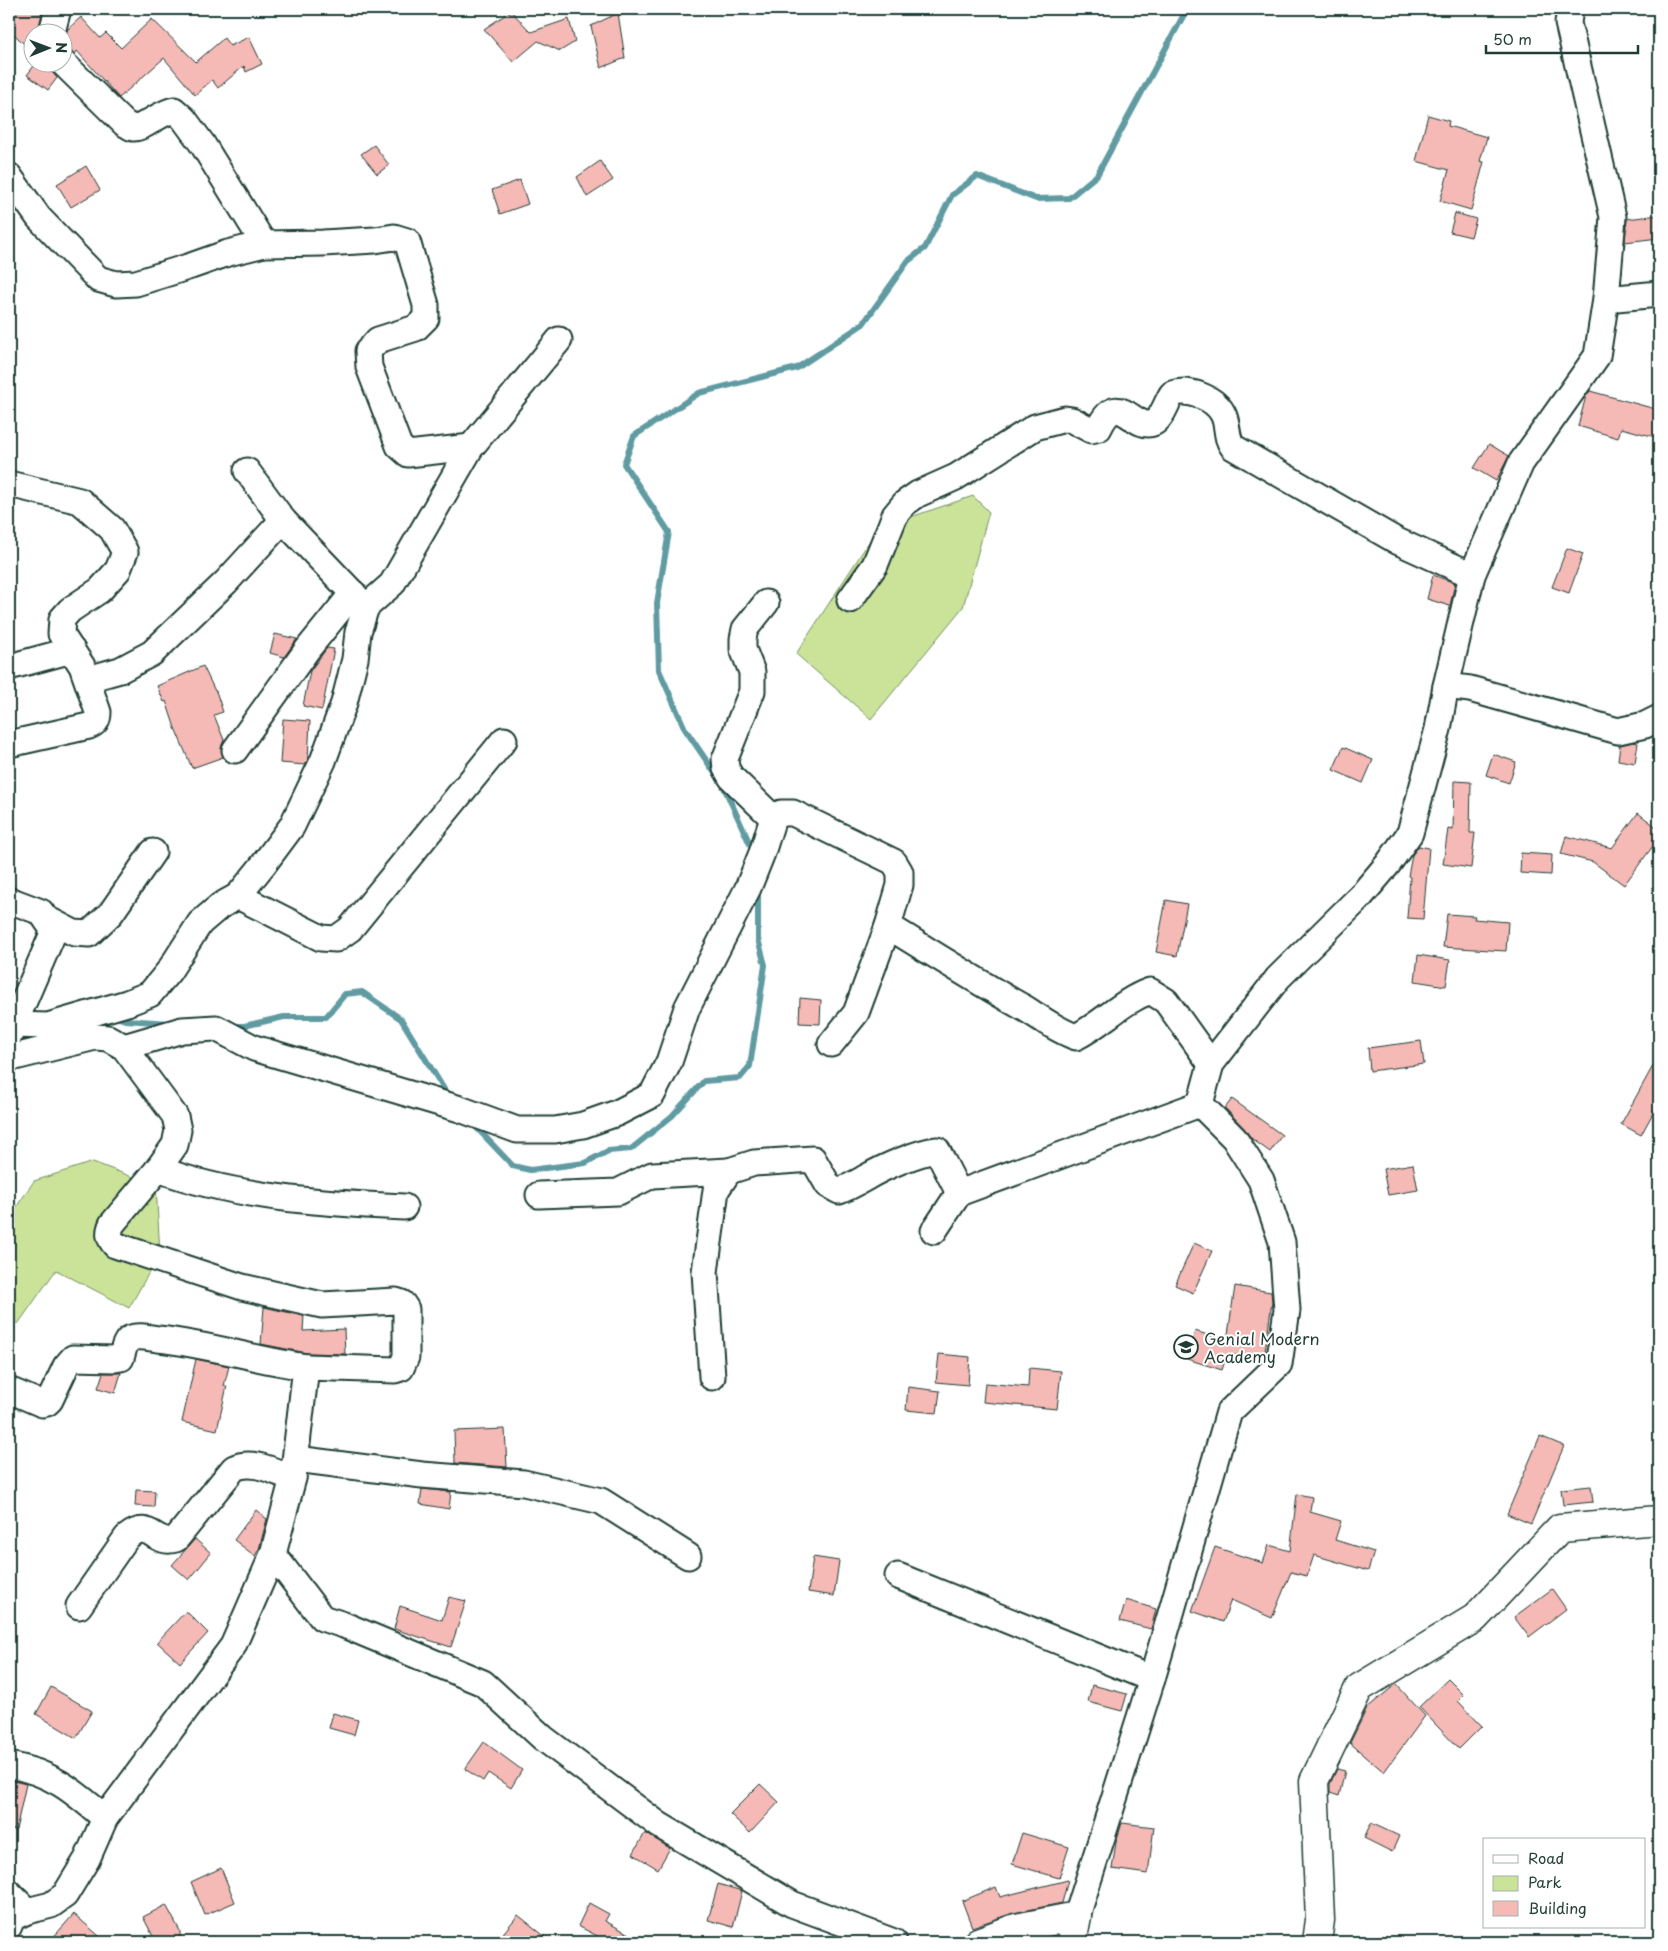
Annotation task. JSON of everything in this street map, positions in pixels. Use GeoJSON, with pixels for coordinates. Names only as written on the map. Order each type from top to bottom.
{"type":"FeatureCollection","features":[{"type":"Feature","properties":{"kind":"street"},"geometry":{"type":"LineString","coordinates":[[55,22],[58,9]]}},
{"type":"Feature","properties":{"kind":"street"},"geometry":{"type":"LineString","coordinates":[[1200,1104],[1211,1064],[1278,978],[1360,897],[1388,864],[1410,833],[1438,730],[1446,686],[1472,574],[1521,463],[1597,356],[1606,299],[1613,217],[1568,23],[1570,9]]}},
{"type":"Feature","properties":{"kind":"street"},"geometry":{"type":"LineString","coordinates":[[72,72],[125,124],[133,128],[143,125],[164,111],[174,110],[184,119],[203,145],[264,244]]}},
{"type":"Feature","properties":{"kind":"street"},"geometry":{"type":"LineString","coordinates":[[9,176],[39,218],[98,279],[116,284],[136,283],[228,253],[264,244],[323,243],[394,237],[407,241],[426,305],[426,318],[416,328],[378,340],[368,351],[369,367],[399,446],[408,454],[471,447]]}},
{"type":"Feature","properties":{"kind":"street"},"geometry":{"type":"LineString","coordinates":[[1606,299],[1659,294]]}},
{"type":"Feature","properties":{"kind":"street"},"geometry":{"type":"LineString","coordinates":[[235,750],[307,650],[359,600],[392,584],[471,447],[558,340]]}},
{"type":"Feature","properties":{"kind":"street"},"geometry":{"type":"LineString","coordinates":[[850,600],[875,565],[895,515],[905,503],[918,494],[956,477],[1035,427],[1065,419],[1094,429],[1098,428],[1108,413],[1114,411],[1122,411],[1146,424],[1153,423],[1158,420],[1172,394],[1180,391],[1192,392],[1205,397],[1222,412],[1226,421],[1227,439],[1233,447],[1397,542],[1472,574]]}},
{"type":"Feature","properties":{"kind":"street"},"geometry":{"type":"LineString","coordinates":[[11,1043],[48,1026],[127,1004],[150,994],[169,971],[200,923],[220,906],[238,896],[292,826],[323,761],[344,703],[355,659],[359,600],[284,520],[247,470]]}},
{"type":"Feature","properties":{"kind":"street"},"geometry":{"type":"LineString","coordinates":[[9,484],[80,501],[112,529],[125,552],[118,570],[100,590],[70,610],[62,619],[61,634],[82,666],[88,680],[98,712],[98,718],[95,723],[9,744]]}},
{"type":"Feature","properties":{"kind":"street"},"geometry":{"type":"LineString","coordinates":[[88,680],[120,670],[152,653],[226,582],[284,520]]}},
{"type":"Feature","properties":{"kind":"street"},"geometry":{"type":"LineString","coordinates":[[766,602],[745,628],[743,649],[752,672],[752,691],[726,759],[726,768],[731,777],[773,818]]}},
{"type":"Feature","properties":{"kind":"street"},"geometry":{"type":"LineString","coordinates":[[9,666],[72,650]]}},
{"type":"Feature","properties":{"kind":"street"},"geometry":{"type":"LineString","coordinates":[[1446,686],[1470,688],[1618,731],[1645,725],[1659,718]]}},
{"type":"Feature","properties":{"kind":"street"},"geometry":{"type":"LineString","coordinates":[[238,896],[321,938],[336,939],[350,929],[504,740]]}},
{"type":"Feature","properties":{"kind":"street"},"geometry":{"type":"LineString","coordinates":[[124,1047],[182,1030],[216,1028],[254,1048],[450,1106],[517,1130],[555,1130],[583,1125],[617,1112],[652,1095],[669,1062],[687,1008],[748,888],[762,854],[773,818],[781,813],[793,813],[894,862],[900,872],[900,885],[888,926],[856,1013],[831,1044]]}},
{"type":"Feature","properties":{"kind":"street"},"geometry":{"type":"LineString","coordinates":[[47,919],[74,933],[89,934],[111,913],[153,852]]}},
{"type":"Feature","properties":{"kind":"street"},"geometry":{"type":"LineString","coordinates":[[9,900],[40,912],[54,931],[11,1043]]}},
{"type":"Feature","properties":{"kind":"street"},"geometry":{"type":"LineString","coordinates":[[888,926],[1062,1032],[1076,1037],[1090,1030],[1134,997],[1150,991],[1166,1001],[1211,1064]]}},
{"type":"Feature","properties":{"kind":"street"},"geometry":{"type":"LineString","coordinates":[[9,1390],[42,1404],[47,1404],[66,1366],[73,1358],[115,1360],[121,1358],[127,1341],[138,1337],[171,1340],[306,1367],[395,1370],[401,1368],[406,1357],[406,1309],[396,1301],[322,1305],[242,1287],[116,1245],[110,1238],[109,1231],[112,1224],[158,1169],[175,1145],[178,1130],[175,1116],[124,1047],[108,1038],[95,1037],[11,1043]]}},
{"type":"Feature","properties":{"kind":"street"},"geometry":{"type":"LineString","coordinates":[[934,1231],[959,1193],[1200,1104]]}},
{"type":"Feature","properties":{"kind":"street"},"geometry":{"type":"LineString","coordinates":[[1072,1942],[1077,1916],[1152,1679],[1229,1412],[1278,1364],[1287,1310],[1282,1242],[1261,1180],[1234,1138],[1200,1104]]}},
{"type":"Feature","properties":{"kind":"street"},"geometry":{"type":"LineString","coordinates":[[538,1195],[618,1192],[652,1175],[729,1172],[754,1163],[804,1158],[813,1158],[828,1185],[839,1191],[926,1152],[937,1150],[959,1193]]}},
{"type":"Feature","properties":{"kind":"street"},"geometry":{"type":"LineString","coordinates":[[158,1169],[187,1180],[317,1202],[404,1207]]}},
{"type":"Feature","properties":{"kind":"street"},"geometry":{"type":"LineString","coordinates":[[712,1377],[705,1272],[716,1190],[729,1172]]}},
{"type":"Feature","properties":{"kind":"street"},"geometry":{"type":"LineString","coordinates":[[9,1893],[18,1918],[51,1905],[65,1895],[86,1859],[105,1818],[233,1646],[273,1554],[295,1469],[306,1367]]}},
{"type":"Feature","properties":{"kind":"street"},"geometry":{"type":"LineString","coordinates":[[80,1606],[127,1536],[135,1530],[142,1529],[149,1531],[161,1540],[168,1542],[176,1539],[234,1468],[244,1464],[295,1469],[422,1475],[524,1484],[601,1501],[688,1556]]}},
{"type":"Feature","properties":{"kind":"street"},"geometry":{"type":"LineString","coordinates":[[1317,1942],[1320,1920],[1314,1781],[1359,1688],[1475,1618],[1560,1528],[1659,1520]]}},
{"type":"Feature","properties":{"kind":"street"},"geometry":{"type":"LineString","coordinates":[[273,1554],[322,1618],[344,1625],[483,1683],[543,1738],[659,1825],[792,1904],[894,1942]]}},
{"type":"Feature","properties":{"kind":"street"},"geometry":{"type":"LineString","coordinates":[[898,1576],[1152,1679]]}},
{"type":"Feature","properties":{"kind":"street"},"geometry":{"type":"LineString","coordinates":[[9,1765],[26,1768],[55,1779],[73,1791],[105,1818]]}},
{"type":"Feature","properties":{"kind":"street"},"geometry":{"type":"LineString","coordinates":[[978,1942],[1016,1928],[1077,1916]]}},
{"type":"Feature","properties":{"kind":"street"},"geometry":{"type":"LineString","coordinates":[[9,1930],[10,1942]]}},
{"type":"Feature","properties":{"kind":"green space"},"geometry":{"type":"Polygon","coordinates":[[[973,496],[989,512],[963,607],[871,719],[796,654],[878,528],[973,496]]]}},
{"type":"Feature","properties":{"kind":"green space"},"geometry":{"type":"Polygon","coordinates":[[[93,1162],[156,1186],[160,1253],[129,1308],[56,1270],[18,1324],[9,1318],[9,1218],[34,1181],[93,1162]]]}},
{"type":"Feature","properties":{"kind":"building"},"geometry":{"type":"Polygon","coordinates":[[[20,9],[36,9],[42,14],[40,22],[22,22],[22,42],[9,29],[9,20],[20,9]]]}},
{"type":"Feature","properties":{"kind":"building"},"geometry":{"type":"Polygon","coordinates":[[[511,11],[531,32],[569,19],[575,42],[560,51],[538,41],[513,62],[484,29],[511,11]]]}},
{"type":"Feature","properties":{"kind":"building"},"geometry":{"type":"Polygon","coordinates":[[[618,13],[625,58],[601,68],[591,26],[618,13]]]}},
{"type":"Feature","properties":{"kind":"building"},"geometry":{"type":"Polygon","coordinates":[[[81,17],[100,38],[106,33],[121,48],[152,19],[196,62],[224,38],[230,46],[249,37],[262,64],[246,72],[244,66],[218,88],[212,80],[195,95],[164,58],[119,98],[77,51],[75,54],[72,52],[72,25],[81,17]]]}},
{"type":"Feature","properties":{"kind":"building"},"geometry":{"type":"Polygon","coordinates":[[[29,72],[52,72],[57,78],[48,90],[27,75],[29,72]]]}},
{"type":"Feature","properties":{"kind":"building"},"geometry":{"type":"Polygon","coordinates":[[[1428,115],[1449,121],[1448,126],[1487,137],[1480,161],[1484,162],[1471,210],[1440,201],[1449,170],[1416,161],[1428,115]]]}},
{"type":"Feature","properties":{"kind":"building"},"geometry":{"type":"Polygon","coordinates":[[[374,145],[389,165],[377,174],[361,154],[374,145]]]}},
{"type":"Feature","properties":{"kind":"building"},"geometry":{"type":"Polygon","coordinates":[[[600,161],[613,180],[587,197],[577,177],[600,161]]]}},
{"type":"Feature","properties":{"kind":"building"},"geometry":{"type":"Polygon","coordinates":[[[86,166],[100,190],[71,207],[57,184],[86,166]]]}},
{"type":"Feature","properties":{"kind":"building"},"geometry":{"type":"Polygon","coordinates":[[[520,180],[528,204],[500,214],[492,190],[520,180]]]}},
{"type":"Feature","properties":{"kind":"building"},"geometry":{"type":"Polygon","coordinates":[[[1455,213],[1476,219],[1471,237],[1450,232],[1455,213]]]}},
{"type":"Feature","properties":{"kind":"building"},"geometry":{"type":"Polygon","coordinates":[[[1659,215],[1659,238],[1625,242],[1627,219],[1659,215]]]}},
{"type":"Feature","properties":{"kind":"building"},"geometry":{"type":"Polygon","coordinates":[[[1590,391],[1659,410],[1659,438],[1621,428],[1618,438],[1578,426],[1586,396],[1590,391]]]}},
{"type":"Feature","properties":{"kind":"building"},"geometry":{"type":"Polygon","coordinates":[[[1489,444],[1509,456],[1496,481],[1474,468],[1489,444]]]}},
{"type":"Feature","properties":{"kind":"building"},"geometry":{"type":"Polygon","coordinates":[[[1567,548],[1583,554],[1569,593],[1552,587],[1567,548]]]}},
{"type":"Feature","properties":{"kind":"building"},"geometry":{"type":"Polygon","coordinates":[[[1433,575],[1455,583],[1450,606],[1427,599],[1433,575]]]}},
{"type":"Feature","properties":{"kind":"building"},"geometry":{"type":"Polygon","coordinates":[[[275,634],[297,639],[284,657],[270,653],[275,634]]]}},
{"type":"Feature","properties":{"kind":"building"},"geometry":{"type":"Polygon","coordinates":[[[327,648],[334,649],[322,710],[303,706],[310,671],[327,648]]]}},
{"type":"Feature","properties":{"kind":"building"},"geometry":{"type":"Polygon","coordinates":[[[203,666],[216,691],[223,712],[214,715],[224,740],[221,748],[223,757],[192,768],[166,701],[164,702],[157,686],[203,666]]]}},
{"type":"Feature","properties":{"kind":"building"},"geometry":{"type":"Polygon","coordinates":[[[283,719],[310,721],[308,760],[305,765],[280,763],[283,719]]]}},
{"type":"Feature","properties":{"kind":"building"},"geometry":{"type":"Polygon","coordinates":[[[1633,742],[1638,743],[1635,763],[1618,760],[1620,745],[1633,742]]]}},
{"type":"Feature","properties":{"kind":"building"},"geometry":{"type":"Polygon","coordinates":[[[1343,747],[1373,760],[1363,783],[1333,770],[1343,747]]]}},
{"type":"Feature","properties":{"kind":"building"},"geometry":{"type":"Polygon","coordinates":[[[1493,754],[1516,762],[1509,783],[1486,775],[1493,754]]]}},
{"type":"Feature","properties":{"kind":"building"},"geometry":{"type":"Polygon","coordinates":[[[1454,781],[1471,782],[1470,833],[1475,833],[1471,868],[1443,864],[1448,829],[1453,830],[1454,781]]]}},
{"type":"Feature","properties":{"kind":"building"},"geometry":{"type":"Polygon","coordinates":[[[1638,813],[1659,829],[1659,838],[1624,885],[1593,862],[1561,854],[1566,836],[1612,848],[1638,813]]]}},
{"type":"Feature","properties":{"kind":"building"},"geometry":{"type":"Polygon","coordinates":[[[1419,846],[1429,848],[1423,919],[1407,918],[1410,877],[1408,876],[1412,855],[1419,846]]]}},
{"type":"Feature","properties":{"kind":"building"},"geometry":{"type":"Polygon","coordinates":[[[1521,853],[1552,855],[1551,875],[1520,873],[1521,853]]]}},
{"type":"Feature","properties":{"kind":"building"},"geometry":{"type":"Polygon","coordinates":[[[1166,900],[1187,904],[1177,956],[1156,952],[1166,900]]]}},
{"type":"Feature","properties":{"kind":"building"},"geometry":{"type":"Polygon","coordinates":[[[1447,914],[1475,916],[1474,919],[1508,922],[1506,951],[1443,947],[1447,914]]]}},
{"type":"Feature","properties":{"kind":"building"},"geometry":{"type":"Polygon","coordinates":[[[1418,955],[1450,960],[1446,986],[1415,981],[1418,955]]]}},
{"type":"Feature","properties":{"kind":"building"},"geometry":{"type":"Polygon","coordinates":[[[800,998],[821,1000],[820,1024],[799,1023],[800,998]]]}},
{"type":"Feature","properties":{"kind":"building"},"geometry":{"type":"Polygon","coordinates":[[[1421,1041],[1424,1064],[1370,1071],[1368,1048],[1421,1041]]]}},
{"type":"Feature","properties":{"kind":"building"},"geometry":{"type":"Polygon","coordinates":[[[1659,1055],[1659,1102],[1641,1135],[1621,1124],[1659,1055]]]}},
{"type":"Feature","properties":{"kind":"building"},"geometry":{"type":"Polygon","coordinates":[[[1232,1099],[1282,1135],[1270,1152],[1252,1139],[1225,1108],[1232,1099]]]}},
{"type":"Feature","properties":{"kind":"building"},"geometry":{"type":"Polygon","coordinates":[[[1413,1164],[1418,1190],[1388,1195],[1383,1169],[1413,1164]]]}},
{"type":"Feature","properties":{"kind":"building"},"geometry":{"type":"Polygon","coordinates":[[[1194,1243],[1212,1251],[1193,1293],[1175,1285],[1194,1243]]]}},
{"type":"Feature","properties":{"kind":"building"},"geometry":{"type":"Polygon","coordinates":[[[1235,1286],[1271,1292],[1272,1302],[1264,1359],[1227,1354],[1222,1370],[1187,1359],[1195,1331],[1227,1341],[1235,1286]]]}},
{"type":"Feature","properties":{"kind":"building"},"geometry":{"type":"Polygon","coordinates":[[[264,1307],[304,1316],[303,1331],[344,1329],[345,1354],[307,1353],[261,1344],[264,1307]]]}},
{"type":"Feature","properties":{"kind":"building"},"geometry":{"type":"Polygon","coordinates":[[[939,1354],[970,1357],[968,1385],[936,1382],[939,1354]]]}},
{"type":"Feature","properties":{"kind":"building"},"geometry":{"type":"Polygon","coordinates":[[[196,1359],[229,1366],[224,1386],[227,1386],[217,1430],[182,1422],[196,1359]]]}},
{"type":"Feature","properties":{"kind":"building"},"geometry":{"type":"Polygon","coordinates":[[[1029,1368],[1061,1371],[1057,1409],[983,1402],[985,1383],[1028,1387],[1029,1368]]]}},
{"type":"Feature","properties":{"kind":"building"},"geometry":{"type":"Polygon","coordinates":[[[103,1373],[121,1373],[115,1393],[98,1388],[103,1373]]]}},
{"type":"Feature","properties":{"kind":"building"},"geometry":{"type":"Polygon","coordinates":[[[908,1387],[940,1391],[937,1413],[906,1410],[908,1387]]]}},
{"type":"Feature","properties":{"kind":"building"},"geometry":{"type":"Polygon","coordinates":[[[505,1429],[507,1467],[455,1463],[454,1431],[505,1429]]]}},
{"type":"Feature","properties":{"kind":"building"},"geometry":{"type":"Polygon","coordinates":[[[1540,1436],[1564,1446],[1531,1524],[1507,1514],[1540,1436]]]}},
{"type":"Feature","properties":{"kind":"building"},"geometry":{"type":"Polygon","coordinates":[[[1591,1486],[1593,1502],[1563,1505],[1561,1489],[1591,1486]]]}},
{"type":"Feature","properties":{"kind":"building"},"geometry":{"type":"Polygon","coordinates":[[[422,1489],[451,1492],[449,1509],[420,1504],[422,1489]]]}},
{"type":"Feature","properties":{"kind":"building"},"geometry":{"type":"Polygon","coordinates":[[[136,1490],[155,1491],[154,1507],[135,1506],[136,1490]]]}},
{"type":"Feature","properties":{"kind":"building"},"geometry":{"type":"Polygon","coordinates":[[[1297,1494],[1312,1497],[1310,1512],[1341,1521],[1335,1540],[1374,1552],[1368,1571],[1314,1555],[1307,1576],[1291,1572],[1272,1618],[1231,1600],[1223,1622],[1192,1611],[1215,1547],[1263,1563],[1269,1545],[1290,1551],[1297,1494]]]}},
{"type":"Feature","properties":{"kind":"building"},"geometry":{"type":"Polygon","coordinates":[[[256,1510],[267,1519],[259,1549],[255,1556],[234,1540],[256,1510]]]}},
{"type":"Feature","properties":{"kind":"building"},"geometry":{"type":"Polygon","coordinates":[[[195,1539],[211,1553],[189,1580],[172,1565],[195,1539]]]}},
{"type":"Feature","properties":{"kind":"building"},"geometry":{"type":"Polygon","coordinates":[[[813,1557],[839,1561],[834,1596],[808,1592],[813,1557]]]}},
{"type":"Feature","properties":{"kind":"building"},"geometry":{"type":"Polygon","coordinates":[[[1552,1589],[1566,1609],[1529,1637],[1514,1617],[1552,1589]]]}},
{"type":"Feature","properties":{"kind":"building"},"geometry":{"type":"Polygon","coordinates":[[[449,1597],[466,1601],[451,1647],[394,1629],[400,1606],[442,1620],[449,1597]]]}},
{"type":"Feature","properties":{"kind":"building"},"geometry":{"type":"Polygon","coordinates":[[[1126,1600],[1156,1609],[1151,1629],[1120,1621],[1126,1600]]]}},
{"type":"Feature","properties":{"kind":"building"},"geometry":{"type":"Polygon","coordinates":[[[186,1611],[208,1633],[180,1663],[157,1642],[186,1611]]]}},
{"type":"Feature","properties":{"kind":"building"},"geometry":{"type":"Polygon","coordinates":[[[1448,1679],[1464,1695],[1458,1701],[1482,1726],[1459,1749],[1419,1707],[1448,1679]]]}},
{"type":"Feature","properties":{"kind":"building"},"geometry":{"type":"Polygon","coordinates":[[[1396,1684],[1425,1716],[1384,1772],[1350,1743],[1367,1708],[1396,1684]]]}},
{"type":"Feature","properties":{"kind":"building"},"geometry":{"type":"Polygon","coordinates":[[[1092,1685],[1127,1694],[1122,1711],[1088,1702],[1092,1685]]]}},
{"type":"Feature","properties":{"kind":"building"},"geometry":{"type":"Polygon","coordinates":[[[51,1687],[92,1711],[76,1738],[36,1714],[51,1687]]]}},
{"type":"Feature","properties":{"kind":"building"},"geometry":{"type":"Polygon","coordinates":[[[333,1713],[358,1720],[354,1735],[329,1728],[333,1713]]]}},
{"type":"Feature","properties":{"kind":"building"},"geometry":{"type":"Polygon","coordinates":[[[484,1742],[522,1770],[511,1788],[488,1773],[483,1781],[465,1769],[484,1742]]]}},
{"type":"Feature","properties":{"kind":"building"},"geometry":{"type":"Polygon","coordinates":[[[1337,1769],[1345,1771],[1339,1796],[1330,1793],[1330,1784],[1337,1769]]]}},
{"type":"Feature","properties":{"kind":"building"},"geometry":{"type":"Polygon","coordinates":[[[9,1780],[26,1784],[16,1830],[9,1829],[9,1780]]]}},
{"type":"Feature","properties":{"kind":"building"},"geometry":{"type":"Polygon","coordinates":[[[760,1784],[779,1802],[750,1833],[730,1814],[760,1784]]]}},
{"type":"Feature","properties":{"kind":"building"},"geometry":{"type":"Polygon","coordinates":[[[1122,1823],[1154,1827],[1148,1874],[1112,1869],[1116,1842],[1122,1823]]]}},
{"type":"Feature","properties":{"kind":"building"},"geometry":{"type":"Polygon","coordinates":[[[1371,1823],[1399,1836],[1392,1852],[1364,1838],[1371,1823]]]}},
{"type":"Feature","properties":{"kind":"building"},"geometry":{"type":"Polygon","coordinates":[[[645,1833],[670,1848],[658,1869],[633,1854],[645,1833]]]}},
{"type":"Feature","properties":{"kind":"building"},"geometry":{"type":"Polygon","coordinates":[[[1022,1833],[1069,1847],[1059,1878],[1012,1864],[1022,1833]]]}},
{"type":"Feature","properties":{"kind":"building"},"geometry":{"type":"Polygon","coordinates":[[[221,1868],[235,1902],[205,1915],[191,1882],[221,1868]]]}},
{"type":"Feature","properties":{"kind":"building"},"geometry":{"type":"Polygon","coordinates":[[[1068,1880],[1062,1903],[1013,1913],[972,1927],[962,1901],[996,1887],[1000,1897],[1068,1880]]]}},
{"type":"Feature","properties":{"kind":"building"},"geometry":{"type":"Polygon","coordinates":[[[718,1884],[742,1891],[733,1927],[708,1920],[718,1884]]]}},
{"type":"Feature","properties":{"kind":"building"},"geometry":{"type":"Polygon","coordinates":[[[589,1903],[609,1914],[605,1921],[644,1942],[609,1942],[578,1926],[589,1903]]]}},
{"type":"Feature","properties":{"kind":"building"},"geometry":{"type":"Polygon","coordinates":[[[166,1905],[180,1931],[180,1938],[171,1942],[156,1942],[143,1917],[166,1905]]]}},
{"type":"Feature","properties":{"kind":"building"},"geometry":{"type":"Polygon","coordinates":[[[74,1914],[106,1942],[49,1942],[74,1914]]]}},
{"type":"Feature","properties":{"kind":"building"},"geometry":{"type":"Polygon","coordinates":[[[518,1915],[552,1942],[496,1942],[518,1915]]]}},
{"type":"Feature","properties":{"kind":"waterway"},"geometry":{"type":"LineString","coordinates":[[754,853],[723,785],[685,729],[659,670],[657,603],[669,532],[624,464],[634,436],[699,393],[797,368],[863,324],[908,261],[925,248],[952,195],[977,176],[1036,199],[1069,198],[1097,175],[1187,9]]}},
{"type":"Feature","properties":{"kind":"waterway"},"geometry":{"type":"LineString","coordinates":[[472,1123],[513,1166],[530,1170],[585,1163],[608,1151],[631,1149],[672,1116],[704,1081],[740,1078],[750,1066],[765,965],[758,939],[758,889]]}},
{"type":"Feature","properties":{"kind":"waterway"},"geometry":{"type":"LineString","coordinates":[[233,1026],[244,1026],[284,1017],[326,1017],[345,994],[362,992],[401,1019],[450,1099]]}},
{"type":"Feature","properties":{"kind":"waterway"},"geometry":{"type":"LineString","coordinates":[[114,1016],[125,1020],[170,1023]]}},
{"type":"Feature","properties":{"kind":"waterway"},"geometry":{"type":"LineString","coordinates":[[13,1044],[37,1036]]}},
{"type":"Feature","properties":{"kind":"place","name":"Genial Modern Academy"},"geometry":{"type":"Point","coordinates":[1186,1347]}}]}
